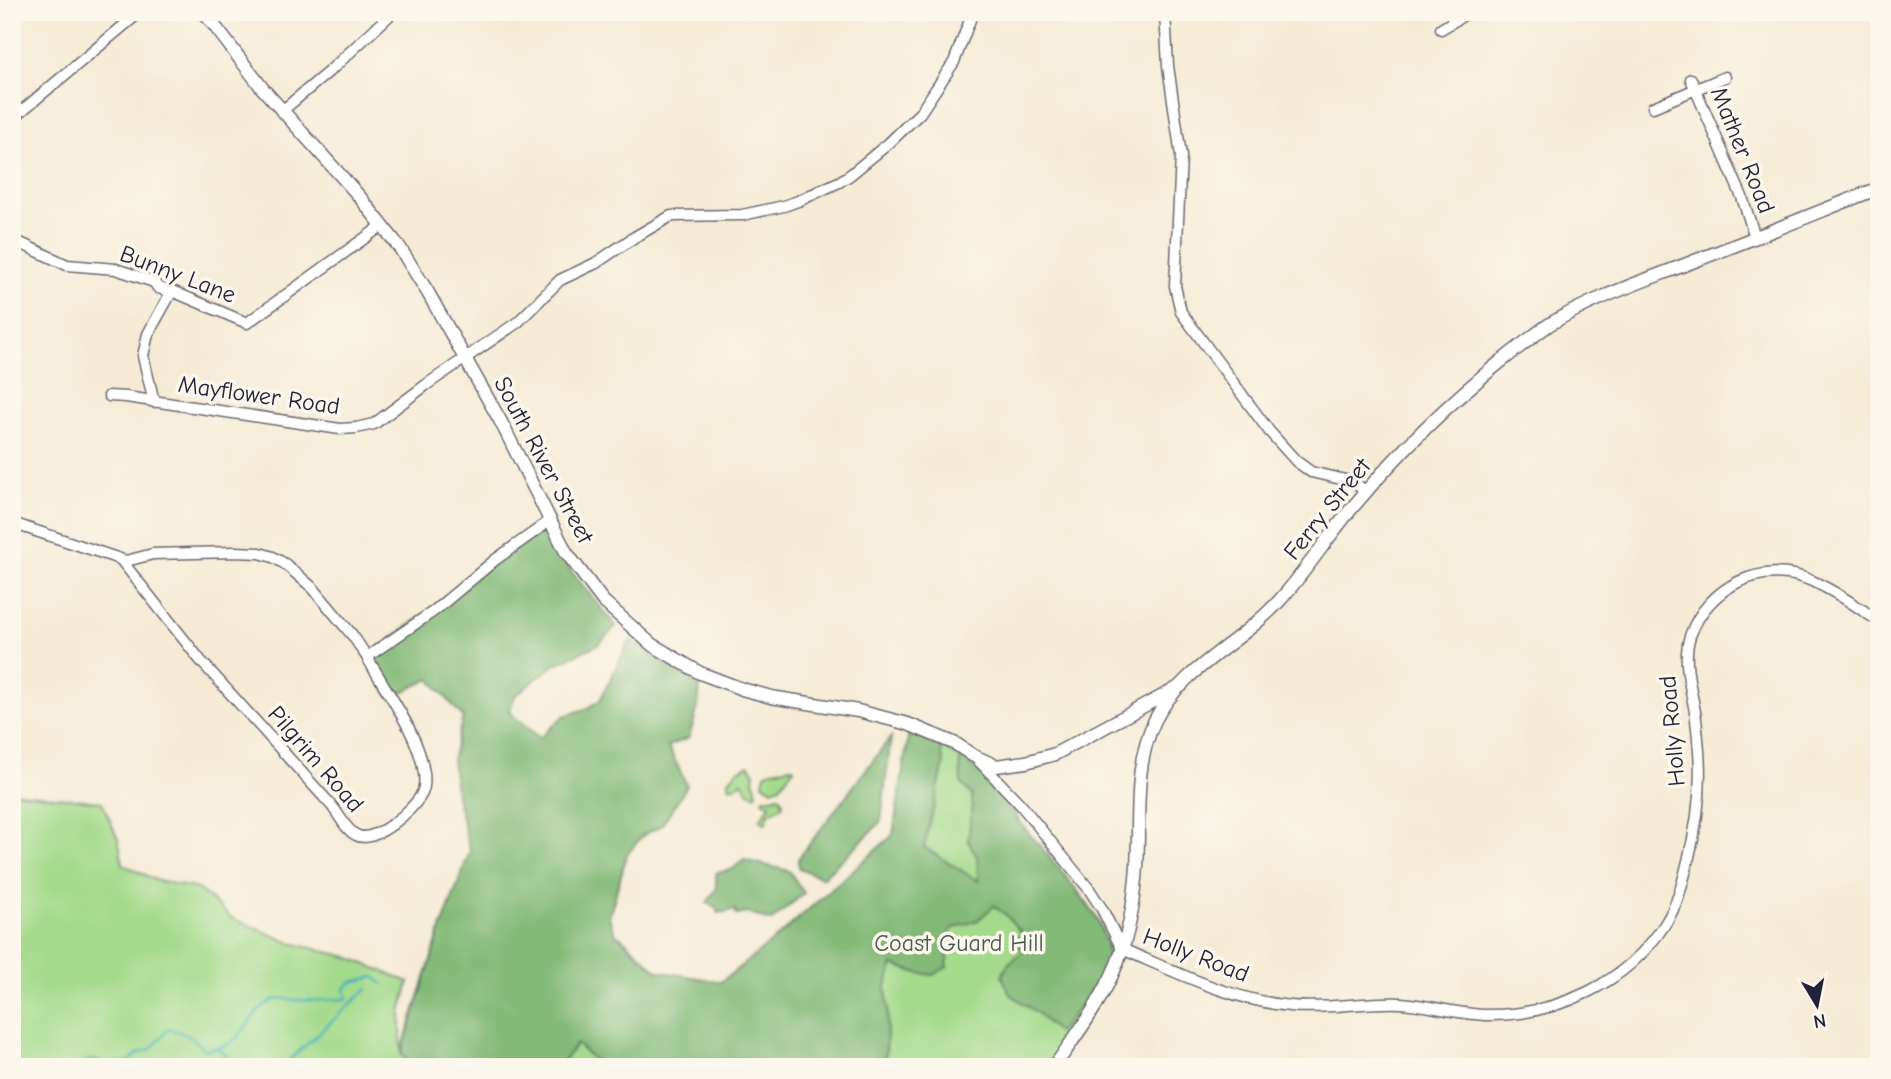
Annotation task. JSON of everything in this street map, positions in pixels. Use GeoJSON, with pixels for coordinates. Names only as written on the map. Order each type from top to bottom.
{"type":"FeatureCollection","features":[{"type":"Feature","properties":{"kind":"street"},"geometry":{"type":"LineString","coordinates":[[12,119],[140,12]]}},
{"type":"Feature","properties":{"kind":"street","name":"South River Street"},"geometry":{"type":"LineString","coordinates":[[204,12],[244,67],[383,225],[413,268],[507,433],[566,552],[603,601],[632,629],[676,660],[700,673],[746,690],[908,724],[956,744],[989,770],[1089,889],[1122,949]]}},
{"type":"Feature","properties":{"kind":"street"},"geometry":{"type":"LineString","coordinates":[[282,111],[393,12]]}},
{"type":"Feature","properties":{"kind":"street","name":"Mayflower Road"},"geometry":{"type":"LineString","coordinates":[[109,396],[340,429],[374,424],[518,322],[560,280],[596,263],[671,216],[742,215],[799,201],[850,175],[889,144],[920,113],[954,62],[974,12]]}},
{"type":"Feature","properties":{"kind":"street"},"geometry":{"type":"LineString","coordinates":[[1165,12],[1168,66],[1181,156],[1175,286],[1181,312],[1269,431],[1296,461],[1311,472],[1353,482],[1365,493]]}},
{"type":"Feature","properties":{"kind":"street"},"geometry":{"type":"LineString","coordinates":[[1441,29],[1469,12]]}},
{"type":"Feature","properties":{"kind":"street"},"geometry":{"type":"LineString","coordinates":[[1653,107],[1693,84],[1725,77]]}},
{"type":"Feature","properties":{"kind":"street","name":"Mather Road"},"geometry":{"type":"LineString","coordinates":[[1693,84],[1742,197],[1755,237]]}},
{"type":"Feature","properties":{"kind":"street","name":"Ferry Street"},"geometry":{"type":"LineString","coordinates":[[1055,1067],[1096,1006],[1122,949],[1129,925],[1137,869],[1143,755],[1155,720],[1181,686],[1278,603],[1365,493],[1454,401],[1548,326],[1613,292],[1879,188]]}},
{"type":"Feature","properties":{"kind":"street","name":"Bunny Lane"},"geometry":{"type":"LineString","coordinates":[[16,241],[67,265],[116,269],[154,282],[158,288],[172,291],[247,323],[383,225]]}},
{"type":"Feature","properties":{"kind":"street"},"geometry":{"type":"LineString","coordinates":[[154,402],[143,356],[148,334],[172,291]]}},
{"type":"Feature","properties":{"kind":"street"},"geometry":{"type":"LineString","coordinates":[[367,657],[434,611],[495,560],[551,520]]}},
{"type":"Feature","properties":{"kind":"street"},"geometry":{"type":"LineString","coordinates":[[12,523],[121,560]]}},
{"type":"Feature","properties":{"kind":"street","name":"Pilgrim Road"},"geometry":{"type":"LineString","coordinates":[[244,551],[273,557],[285,564],[313,588],[353,636],[409,728],[420,757],[424,784],[417,802],[401,818],[366,837],[354,835],[332,806],[201,662],[121,560],[153,554],[244,551]]}},
{"type":"Feature","properties":{"kind":"street","name":"Holly Road"},"geometry":{"type":"LineString","coordinates":[[1122,949],[1222,991],[1288,1006],[1389,1002],[1488,1015],[1548,1008],[1576,998],[1609,979],[1635,958],[1656,937],[1674,907],[1695,833],[1700,784],[1696,717],[1687,655],[1689,638],[1710,602],[1727,587],[1746,578],[1771,573],[1794,575],[1811,580],[1838,594],[1879,621]]}},
{"type":"Feature","properties":{"kind":"street","name":"South River Street"},"geometry":{"type":"LineString","coordinates":[[972,755],[996,766],[1043,759],[1181,686]]}},
{"type":"Feature","properties":{"kind":"green space","name":"Coast Guard Hill"},"geometry":{"type":"Polygon","coordinates":[[[536,531],[547,532],[569,569],[616,626],[599,644],[554,665],[515,696],[509,712],[540,738],[564,716],[588,708],[600,700],[630,640],[700,685],[698,707],[689,738],[668,746],[687,786],[661,826],[643,835],[627,854],[609,917],[615,933],[658,971],[721,982],[773,941],[893,835],[909,733],[940,746],[944,764],[924,847],[978,881],[977,856],[968,841],[972,795],[961,783],[960,757],[990,781],[1097,918],[1106,942],[1106,972],[1058,1033],[1037,1013],[1010,994],[1002,976],[1008,964],[1023,951],[1015,940],[1022,934],[1006,915],[994,906],[978,920],[951,929],[947,967],[933,975],[893,965],[886,986],[886,1053],[881,1067],[601,1067],[577,1044],[558,1067],[419,1067],[401,1055],[440,932],[470,851],[456,795],[452,760],[463,717],[430,679],[390,698],[367,657],[536,531]]]}},
{"type":"Feature","properties":{"kind":"green space","name":"Coast Guard Hill"},"geometry":{"type":"Polygon","coordinates":[[[909,733],[962,759],[990,781],[1025,829],[1076,889],[1099,923],[1108,956],[1102,985],[1086,1014],[1048,1067],[12,1067],[12,792],[102,802],[118,839],[123,864],[155,880],[198,889],[232,918],[291,943],[348,957],[409,982],[401,1012],[401,1052],[440,932],[620,936],[659,972],[721,982],[773,941],[893,835],[909,733]]]}},
{"type":"Feature","properties":{"kind":"green space"},"geometry":{"type":"Polygon","coordinates":[[[891,737],[881,821],[822,878],[799,868],[798,859],[891,737]]]}},
{"type":"Feature","properties":{"kind":"green space"},"geometry":{"type":"Polygon","coordinates":[[[749,765],[755,772],[755,795],[748,791],[742,782],[735,787],[729,786],[729,780],[738,770],[749,765]]]}},
{"type":"Feature","properties":{"kind":"green space"},"geometry":{"type":"Polygon","coordinates":[[[794,768],[780,786],[772,789],[763,783],[765,774],[772,770],[794,768]]]}},
{"type":"Feature","properties":{"kind":"green space"},"geometry":{"type":"Polygon","coordinates":[[[778,796],[783,804],[780,808],[770,812],[765,823],[760,820],[770,805],[763,801],[764,798],[778,796]]]}},
{"type":"Feature","properties":{"kind":"green space"},"geometry":{"type":"Polygon","coordinates":[[[744,860],[789,871],[804,893],[771,921],[748,913],[736,915],[735,910],[718,913],[717,909],[707,903],[716,889],[716,873],[731,870],[744,860]]]}},
{"type":"Feature","properties":{"kind":"waterway"},"geometry":{"type":"LineString","coordinates":[[77,1067],[90,1060],[116,1065],[130,1061],[137,1054],[151,1049],[168,1029],[188,1036],[203,1049],[218,1048],[238,1037],[258,1012],[276,999],[347,999],[345,988],[352,982],[374,977],[383,984]]}},
{"type":"Feature","properties":{"kind":"waterway"},"geometry":{"type":"LineString","coordinates":[[282,1067],[367,989]]}},
{"type":"Feature","properties":{"kind":"waterway"},"geometry":{"type":"LineString","coordinates":[[218,1049],[234,1067]]}},
{"type":"Feature","properties":{"kind":"waterway"},"geometry":{"type":"LineString","coordinates":[[12,1051],[15,1052],[18,1067]]}}]}
